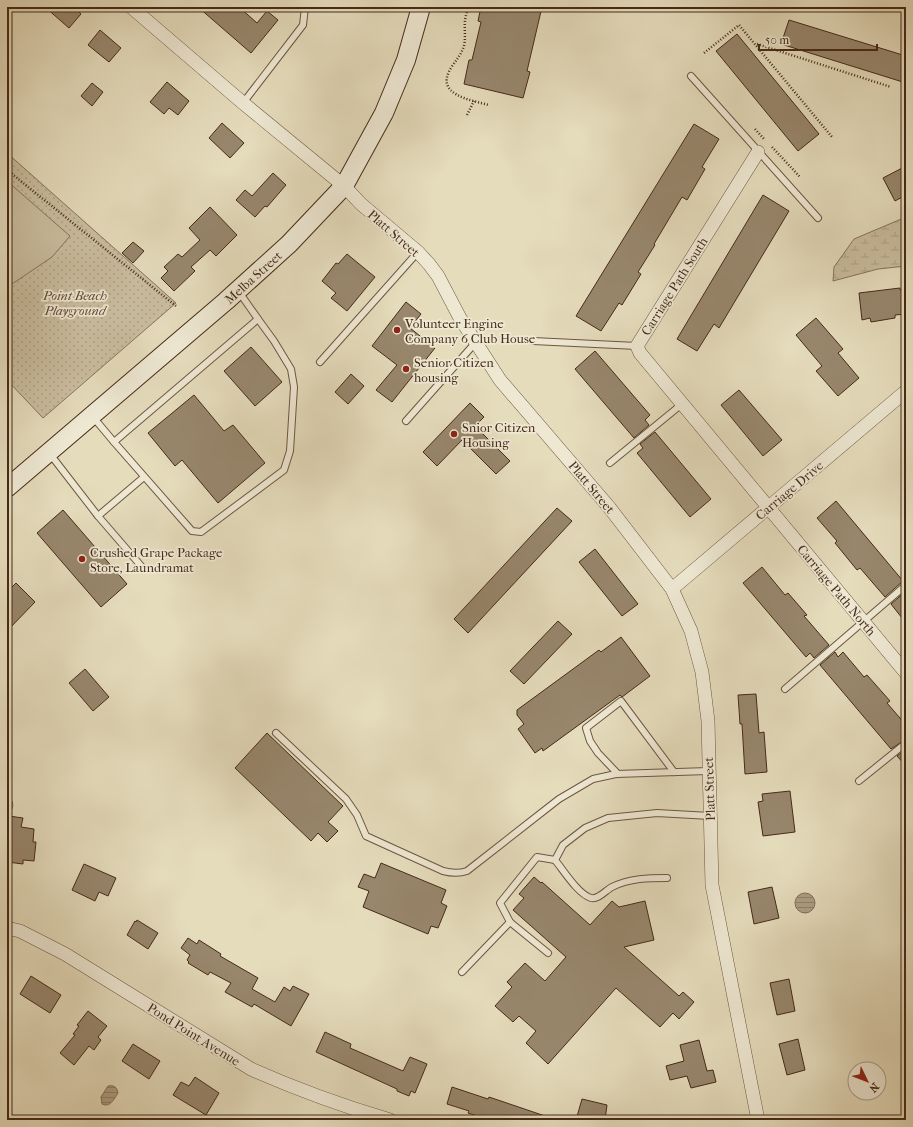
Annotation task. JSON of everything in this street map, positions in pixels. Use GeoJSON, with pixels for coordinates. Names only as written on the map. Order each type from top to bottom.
{"type":"FeatureCollection","features":[{"type":"Feature","properties":{"kind":"main road","name":"Melba Street"},"geometry":{"type":"LineString","coordinates":[[7,488],[238,291],[289,244],[344,186],[384,113],[406,60],[421,7]]}},
{"type":"Feature","properties":{"kind":"street","name":"Platt Street"},"geometry":{"type":"LineString","coordinates":[[131,7],[243,103],[344,186],[361,204],[418,252],[438,276],[460,318],[500,380],[610,507],[672,589],[691,631],[702,672],[708,721],[708,771],[712,885],[758,1120]]}},
{"type":"Feature","properties":{"kind":"street","name":"Carriage Path South"},"geometry":{"type":"LineString","coordinates":[[758,152],[637,346],[640,353],[767,508]]}},
{"type":"Feature","properties":{"kind":"street","name":"Carriage Drive"},"geometry":{"type":"LineString","coordinates":[[672,589],[906,391]]}},
{"type":"Feature","properties":{"kind":"street","name":"Carriage Path North"},"geometry":{"type":"LineString","coordinates":[[767,508],[906,673]]}},
{"type":"Feature","properties":{"kind":"street","name":"Pond Point Avenue"},"geometry":{"type":"LineString","coordinates":[[7,928],[20,931],[65,954],[251,1069],[292,1086],[390,1120]]}},
{"type":"Feature","properties":{"kind":"lane"},"geometry":{"type":"LineString","coordinates":[[243,103],[303,25],[305,7]]}},
{"type":"Feature","properties":{"kind":"lane"},"geometry":{"type":"LineString","coordinates":[[691,76],[818,218]]}},
{"type":"Feature","properties":{"kind":"lane"},"geometry":{"type":"LineString","coordinates":[[320,362],[418,252]]}},
{"type":"Feature","properties":{"kind":"lane"},"geometry":{"type":"LineString","coordinates":[[92,415],[192,531],[201,532],[284,470],[290,451],[294,387],[291,369],[274,341],[238,291]]}},
{"type":"Feature","properties":{"kind":"lane"},"geometry":{"type":"LineString","coordinates":[[114,442],[258,319]]}},
{"type":"Feature","properties":{"kind":"lane"},"geometry":{"type":"LineString","coordinates":[[533,341],[637,346]]}},
{"type":"Feature","properties":{"kind":"lane"},"geometry":{"type":"LineString","coordinates":[[406,421],[476,342]]}},
{"type":"Feature","properties":{"kind":"lane"},"geometry":{"type":"LineString","coordinates":[[610,463],[682,404]]}},
{"type":"Feature","properties":{"kind":"lane"},"geometry":{"type":"LineString","coordinates":[[49,453],[98,516],[142,567]]}},
{"type":"Feature","properties":{"kind":"lane"},"geometry":{"type":"LineString","coordinates":[[98,516],[144,477]]}},
{"type":"Feature","properties":{"kind":"lane"},"geometry":{"type":"LineString","coordinates":[[785,689],[906,585]]}},
{"type":"Feature","properties":{"kind":"lane"},"geometry":{"type":"LineString","coordinates":[[618,774],[598,753],[590,741],[586,728],[621,701],[674,772]]}},
{"type":"Feature","properties":{"kind":"lane"},"geometry":{"type":"LineString","coordinates":[[276,733],[346,799],[357,815],[366,836],[443,871],[451,873],[461,873],[467,871],[559,799],[579,786],[593,780],[618,774],[708,771]]}},
{"type":"Feature","properties":{"kind":"lane"},"geometry":{"type":"LineString","coordinates":[[859,781],[906,743]]}},
{"type":"Feature","properties":{"kind":"lane"},"geometry":{"type":"LineString","coordinates":[[555,860],[563,845],[586,828],[608,818],[658,814],[710,816]]}},
{"type":"Feature","properties":{"kind":"lane"},"geometry":{"type":"LineString","coordinates":[[548,953],[510,922],[500,903],[537,857],[555,860],[580,891],[592,899],[597,898],[612,887],[629,881],[646,878],[667,878]]}},
{"type":"Feature","properties":{"kind":"lane"},"geometry":{"type":"LineString","coordinates":[[462,972],[510,922]]}},
{"type":"Feature","properties":{"kind":"path"},"geometry":{"type":"LineString","coordinates":[[470,7],[465,16],[464,46],[451,68],[447,80],[451,91],[457,96],[489,105]]}},
{"type":"Feature","properties":{"kind":"path"},"geometry":{"type":"LineString","coordinates":[[704,53],[739,25],[832,137]]}},
{"type":"Feature","properties":{"kind":"path"},"geometry":{"type":"LineString","coordinates":[[755,44],[891,87]]}},
{"type":"Feature","properties":{"kind":"path"},"geometry":{"type":"LineString","coordinates":[[467,115],[474,101]]}},
{"type":"Feature","properties":{"kind":"path"},"geometry":{"type":"LineString","coordinates":[[7,170],[176,306]]}},
{"type":"Feature","properties":{"kind":"green space","name":"Point Beach Playground"},"geometry":{"type":"Polygon","coordinates":[[[7,153],[176,303],[43,418],[7,380],[7,153]]]}},
{"type":"Feature","properties":{"kind":"green space"},"geometry":{"type":"Polygon","coordinates":[[[7,181],[70,236],[52,257],[7,286],[7,181]]]}},
{"type":"Feature","properties":{"kind":"green space"},"geometry":{"type":"Polygon","coordinates":[[[906,217],[906,266],[878,269],[833,281],[834,267],[854,239],[906,217]]]}},
{"type":"Feature","properties":{"kind":"shaded area"},"geometry":{"type":"Polygon","coordinates":[[[7,797],[12,801],[13,807],[7,814],[7,797]]]}},
{"type":"Feature","properties":{"kind":"shaded area"},"geometry":{"type":"Polygon","coordinates":[[[805,893],[812,896],[815,903],[812,910],[805,913],[798,910],[795,903],[798,896],[805,893]]]}},
{"type":"Feature","properties":{"kind":"shaded area"},"geometry":{"type":"Polygon","coordinates":[[[108,1086],[115,1087],[118,1093],[110,1104],[105,1105],[102,1104],[101,1097],[108,1086]]]}},
{"type":"Feature","properties":{"kind":"building"},"geometry":{"type":"Polygon","coordinates":[[[45,7],[74,7],[81,14],[69,28],[45,7]]]}},
{"type":"Feature","properties":{"kind":"building"},"geometry":{"type":"Polygon","coordinates":[[[198,7],[239,7],[257,23],[267,11],[278,20],[251,53],[198,7]]]}},
{"type":"Feature","properties":{"kind":"building"},"geometry":{"type":"Polygon","coordinates":[[[481,7],[542,7],[527,71],[530,72],[523,98],[464,84],[469,60],[472,60],[481,22],[478,21],[481,7]]]}},
{"type":"Feature","properties":{"kind":"building"},"geometry":{"type":"Polygon","coordinates":[[[789,20],[906,56],[906,83],[781,44],[789,20]]]}},
{"type":"Feature","properties":{"kind":"building"},"geometry":{"type":"Polygon","coordinates":[[[100,30],[121,48],[109,62],[88,45],[100,30]]]}},
{"type":"Feature","properties":{"kind":"building"},"geometry":{"type":"Polygon","coordinates":[[[737,34],[819,134],[798,151],[716,51],[737,34]]]}},
{"type":"Feature","properties":{"kind":"building"},"geometry":{"type":"Polygon","coordinates":[[[167,82],[189,101],[178,115],[169,108],[164,114],[150,102],[167,82]]]}},
{"type":"Feature","properties":{"kind":"building"},"geometry":{"type":"Polygon","coordinates":[[[92,83],[103,92],[92,106],[81,96],[92,83]]]}},
{"type":"Feature","properties":{"kind":"building"},"geometry":{"type":"Polygon","coordinates":[[[222,123],[244,143],[230,158],[209,138],[222,123]]]}},
{"type":"Feature","properties":{"kind":"building"},"geometry":{"type":"Polygon","coordinates":[[[694,124],[719,139],[702,167],[705,169],[687,200],[682,197],[638,272],[641,274],[622,305],[619,303],[601,331],[576,316],[694,124]]]}},
{"type":"Feature","properties":{"kind":"building"},"geometry":{"type":"Polygon","coordinates":[[[906,166],[906,195],[895,201],[883,178],[906,166]]]}},
{"type":"Feature","properties":{"kind":"building"},"geometry":{"type":"Polygon","coordinates":[[[273,173],[286,185],[267,207],[265,206],[255,217],[236,200],[245,190],[252,196],[273,173]]]}},
{"type":"Feature","properties":{"kind":"building"},"geometry":{"type":"Polygon","coordinates":[[[763,195],[789,211],[719,328],[714,324],[697,351],[677,339],[763,195]]]}},
{"type":"Feature","properties":{"kind":"building"},"geometry":{"type":"Polygon","coordinates":[[[210,207],[237,235],[216,256],[210,250],[191,267],[195,271],[174,291],[161,278],[168,271],[164,267],[178,254],[182,257],[200,240],[189,228],[210,207]]]}},
{"type":"Feature","properties":{"kind":"building"},"geometry":{"type":"Polygon","coordinates":[[[133,242],[144,251],[133,263],[122,253],[133,242]]]}},
{"type":"Feature","properties":{"kind":"building"},"geometry":{"type":"Polygon","coordinates":[[[347,254],[375,277],[347,311],[331,298],[336,293],[322,281],[336,263],[338,264],[347,254]]]}},
{"type":"Feature","properties":{"kind":"building"},"geometry":{"type":"Polygon","coordinates":[[[900,288],[900,290],[906,290],[906,314],[895,315],[895,318],[871,322],[870,318],[862,320],[859,293],[900,288]]]}},
{"type":"Feature","properties":{"kind":"building"},"geometry":{"type":"Polygon","coordinates":[[[406,302],[421,314],[410,328],[435,348],[392,402],[376,390],[397,365],[372,346],[406,302]]]}},
{"type":"Feature","properties":{"kind":"building"},"geometry":{"type":"Polygon","coordinates":[[[816,318],[843,349],[838,353],[859,378],[838,396],[816,371],[822,366],[796,335],[816,318]]]}},
{"type":"Feature","properties":{"kind":"building"},"geometry":{"type":"Polygon","coordinates":[[[251,347],[282,382],[255,406],[224,371],[251,347]]]}},
{"type":"Feature","properties":{"kind":"building"},"geometry":{"type":"Polygon","coordinates":[[[595,351],[650,415],[645,420],[649,425],[634,438],[575,369],[595,351]]]}},
{"type":"Feature","properties":{"kind":"building"},"geometry":{"type":"Polygon","coordinates":[[[351,374],[364,386],[348,404],[335,392],[351,374]]]}},
{"type":"Feature","properties":{"kind":"building"},"geometry":{"type":"Polygon","coordinates":[[[739,390],[782,440],[763,456],[721,405],[739,390]]]}},
{"type":"Feature","properties":{"kind":"building"},"geometry":{"type":"Polygon","coordinates":[[[194,395],[224,431],[233,425],[265,463],[218,503],[182,460],[175,466],[148,433],[194,395]]]}},
{"type":"Feature","properties":{"kind":"building"},"geometry":{"type":"Polygon","coordinates":[[[470,403],[484,417],[475,426],[510,461],[496,474],[462,440],[437,466],[423,452],[470,403]]]}},
{"type":"Feature","properties":{"kind":"building"},"geometry":{"type":"Polygon","coordinates":[[[655,432],[711,499],[690,517],[637,453],[643,448],[640,444],[655,432]]]}},
{"type":"Feature","properties":{"kind":"building"},"geometry":{"type":"Polygon","coordinates":[[[836,501],[903,581],[885,597],[860,568],[857,570],[835,543],[837,541],[817,518],[836,501]]]}},
{"type":"Feature","properties":{"kind":"building"},"geometry":{"type":"Polygon","coordinates":[[[557,508],[572,521],[468,633],[454,619],[557,508]]]}},
{"type":"Feature","properties":{"kind":"building","name":"Crushed Grape Package Store, Laundramat"},"geometry":{"type":"Polygon","coordinates":[[[63,510],[127,584],[101,607],[37,533],[63,510]]]}},
{"type":"Feature","properties":{"kind":"building"},"geometry":{"type":"Polygon","coordinates":[[[595,549],[638,604],[622,616],[579,562],[595,549]]]}},
{"type":"Feature","properties":{"kind":"building"},"geometry":{"type":"Polygon","coordinates":[[[762,567],[785,595],[788,593],[807,615],[804,616],[829,645],[814,658],[810,653],[806,657],[743,583],[762,567]]]}},
{"type":"Feature","properties":{"kind":"building"},"geometry":{"type":"Polygon","coordinates":[[[16,583],[35,602],[7,631],[7,592],[16,583]]]}},
{"type":"Feature","properties":{"kind":"building"},"geometry":{"type":"Polygon","coordinates":[[[906,591],[906,623],[891,604],[906,591]]]}},
{"type":"Feature","properties":{"kind":"building"},"geometry":{"type":"Polygon","coordinates":[[[558,621],[572,634],[524,684],[510,671],[558,621]]]}},
{"type":"Feature","properties":{"kind":"building"},"geometry":{"type":"Polygon","coordinates":[[[621,637],[650,676],[622,697],[620,695],[543,751],[542,748],[535,753],[518,729],[524,724],[517,715],[517,710],[599,650],[601,652],[621,637]]]}},
{"type":"Feature","properties":{"kind":"building"},"geometry":{"type":"Polygon","coordinates":[[[835,652],[838,657],[843,652],[864,677],[867,675],[890,701],[887,703],[906,725],[906,739],[891,749],[820,665],[835,652]]]}},
{"type":"Feature","properties":{"kind":"building"},"geometry":{"type":"Polygon","coordinates":[[[85,669],[109,697],[93,711],[69,683],[85,669]]]}},
{"type":"Feature","properties":{"kind":"building"},"geometry":{"type":"Polygon","coordinates":[[[756,694],[759,733],[764,732],[767,772],[745,774],[742,724],[740,724],[738,695],[756,694]]]}},
{"type":"Feature","properties":{"kind":"building"},"geometry":{"type":"Polygon","coordinates":[[[267,733],[343,806],[328,822],[338,831],[327,842],[318,833],[311,841],[235,768],[267,733]]]}},
{"type":"Feature","properties":{"kind":"building"},"geometry":{"type":"Polygon","coordinates":[[[906,749],[906,766],[897,756],[906,749]]]}},
{"type":"Feature","properties":{"kind":"building"},"geometry":{"type":"Polygon","coordinates":[[[790,791],[795,832],[763,836],[758,802],[763,801],[762,794],[790,791]]]}},
{"type":"Feature","properties":{"kind":"building"},"geometry":{"type":"Polygon","coordinates":[[[9,816],[23,818],[21,827],[34,829],[33,842],[36,842],[34,861],[23,860],[23,864],[7,862],[7,821],[9,821],[9,816]]]}},
{"type":"Feature","properties":{"kind":"building"},"geometry":{"type":"Polygon","coordinates":[[[381,863],[446,890],[441,903],[447,906],[438,928],[431,926],[428,934],[363,907],[369,891],[358,887],[364,874],[375,878],[381,863]]]}},
{"type":"Feature","properties":{"kind":"building"},"geometry":{"type":"Polygon","coordinates":[[[84,864],[116,878],[108,896],[99,892],[95,901],[72,890],[84,864]]]}},
{"type":"Feature","properties":{"kind":"building"},"geometry":{"type":"Polygon","coordinates":[[[534,877],[541,883],[542,882],[590,925],[612,901],[619,907],[645,901],[654,940],[624,947],[679,996],[683,992],[694,1002],[679,1019],[673,1013],[660,1027],[616,988],[548,1064],[526,1043],[536,1031],[519,1016],[513,1022],[495,1006],[512,987],[507,982],[525,963],[545,981],[566,957],[513,910],[524,898],[519,894],[534,877]]]}},
{"type":"Feature","properties":{"kind":"building"},"geometry":{"type":"Polygon","coordinates":[[[772,887],[779,918],[754,924],[748,892],[772,887]]]}},
{"type":"Feature","properties":{"kind":"building"},"geometry":{"type":"Polygon","coordinates":[[[137,920],[158,933],[148,949],[127,935],[137,920]]]}},
{"type":"Feature","properties":{"kind":"building"},"geometry":{"type":"Polygon","coordinates":[[[188,938],[197,944],[199,940],[221,954],[220,956],[258,978],[252,989],[275,1002],[284,987],[290,991],[293,986],[309,994],[291,1026],[254,1004],[252,1007],[225,992],[231,983],[210,972],[208,975],[188,963],[189,962],[187,960],[190,955],[181,948],[188,938]]]}},
{"type":"Feature","properties":{"kind":"building"},"geometry":{"type":"Polygon","coordinates":[[[31,976],[61,995],[50,1013],[20,994],[31,976]]]}},
{"type":"Feature","properties":{"kind":"building"},"geometry":{"type":"Polygon","coordinates":[[[789,979],[795,1011],[777,1015],[770,983],[789,979]]]}},
{"type":"Feature","properties":{"kind":"building"},"geometry":{"type":"Polygon","coordinates":[[[88,1011],[107,1026],[98,1037],[101,1040],[94,1050],[89,1046],[74,1065],[60,1053],[75,1035],[73,1034],[79,1026],[77,1025],[88,1011]]]}},
{"type":"Feature","properties":{"kind":"building"},"geometry":{"type":"Polygon","coordinates":[[[325,1032],[351,1044],[350,1048],[403,1071],[410,1057],[427,1064],[415,1093],[411,1091],[409,1096],[316,1052],[325,1032]]]}},
{"type":"Feature","properties":{"kind":"building"},"geometry":{"type":"Polygon","coordinates":[[[798,1039],[805,1070],[787,1075],[779,1044],[798,1039]]]}},
{"type":"Feature","properties":{"kind":"building"},"geometry":{"type":"Polygon","coordinates":[[[699,1040],[707,1071],[713,1070],[716,1082],[691,1088],[687,1076],[670,1080],[666,1066],[684,1061],[680,1045],[699,1040]]]}},
{"type":"Feature","properties":{"kind":"building"},"geometry":{"type":"Polygon","coordinates":[[[133,1044],[160,1061],[149,1079],[122,1061],[133,1044]]]}},
{"type":"Feature","properties":{"kind":"building"},"geometry":{"type":"Polygon","coordinates":[[[195,1077],[219,1093],[206,1115],[173,1095],[181,1082],[189,1086],[195,1077]]]}},
{"type":"Feature","properties":{"kind":"building"},"geometry":{"type":"Polygon","coordinates":[[[452,1087],[488,1099],[489,1097],[548,1117],[548,1120],[497,1120],[468,1113],[469,1111],[447,1104],[452,1087]]]}},
{"type":"Feature","properties":{"kind":"building"},"geometry":{"type":"Polygon","coordinates":[[[582,1099],[607,1105],[605,1120],[576,1120],[582,1099]]]}},
{"type":"Feature","properties":{"kind":"place","name":"Volunteer Engine Company 6 Club House"},"geometry":{"type":"Point","coordinates":[397,330]}},
{"type":"Feature","properties":{"kind":"place","name":"Senior Citizen housing"},"geometry":{"type":"Point","coordinates":[406,369]}},
{"type":"Feature","properties":{"kind":"place","name":"Snior Citizen Housing"},"geometry":{"type":"Point","coordinates":[454,434]}},
{"type":"Feature","properties":{"kind":"place","name":"Crushed Grape Package Store, Laundramat"},"geometry":{"type":"Point","coordinates":[82,559]}}]}
